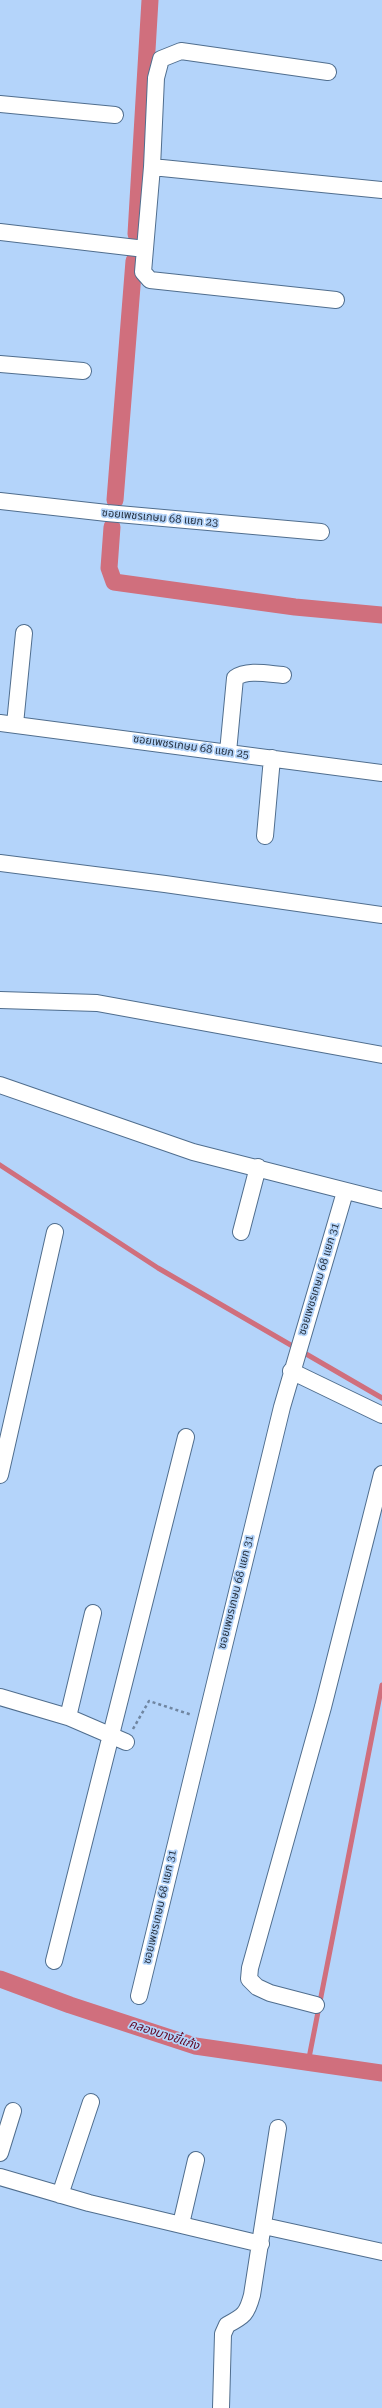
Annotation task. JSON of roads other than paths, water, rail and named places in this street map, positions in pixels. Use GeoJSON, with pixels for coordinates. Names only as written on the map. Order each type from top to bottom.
{"type":"FeatureCollection","features":[{"type":"Feature","properties":{"kind":"street"},"geometry":{"type":"LineString","coordinates":[[328,72],[181,51],[161,59],[156,78],[152,167],[143,272],[150,280],[336,300]]}},
{"type":"Feature","properties":{"kind":"street"},"geometry":{"type":"LineString","coordinates":[[0,104],[115,115]]}},
{"type":"Feature","properties":{"kind":"street"},"geometry":{"type":"LineString","coordinates":[[152,167],[382,190]]}},
{"type":"Feature","properties":{"kind":"street"},"geometry":{"type":"LineString","coordinates":[[0,232],[145,249]]}},
{"type":"Feature","properties":{"kind":"street"},"geometry":{"type":"LineString","coordinates":[[0,364],[83,371]]}},
{"type":"Feature","properties":{"kind":"street","name":"ซอยเพชรเกษม 68 แยก 23"},"geometry":{"type":"LineString","coordinates":[[0,501],[107,514],[321,532]]}},
{"type":"Feature","properties":{"kind":"street"},"geometry":{"type":"LineString","coordinates":[[7,723],[24,633]]}},
{"type":"Feature","properties":{"kind":"street"},"geometry":{"type":"LineString","coordinates":[[228,752],[235,678],[239,675],[252,673],[283,675]]}},
{"type":"Feature","properties":{"kind":"street","name":"ซอยเพชรเกษม 68 แยก 25"},"geometry":{"type":"LineString","coordinates":[[7,723],[382,773]]}},
{"type":"Feature","properties":{"kind":"street"},"geometry":{"type":"LineString","coordinates":[[265,836],[272,758]]}},
{"type":"Feature","properties":{"kind":"street"},"geometry":{"type":"LineString","coordinates":[[0,863],[165,884],[382,915]]}},
{"type":"Feature","properties":{"kind":"street"},"geometry":{"type":"LineString","coordinates":[[0,1000],[97,1003],[382,1055]]}},
{"type":"Feature","properties":{"kind":"street"},"geometry":{"type":"LineString","coordinates":[[0,1085],[193,1152],[258,1167],[345,1192],[382,1200]]}},
{"type":"Feature","properties":{"kind":"street"},"geometry":{"type":"LineString","coordinates":[[241,1232],[258,1167]]}},
{"type":"Feature","properties":{"kind":"street","name":"ซอยเพชรเกษม 68 แยก 31"},"geometry":{"type":"LineString","coordinates":[[139,1996],[205,1719],[291,1371],[345,1192]]}},
{"type":"Feature","properties":{"kind":"street"},"geometry":{"type":"LineString","coordinates":[[0,1475],[55,1232]]}},
{"type":"Feature","properties":{"kind":"street"},"geometry":{"type":"LineString","coordinates":[[291,1371],[382,1415]]}},
{"type":"Feature","properties":{"kind":"street"},"geometry":{"type":"LineString","coordinates":[[54,1962],[109,1736],[186,1437]]}},
{"type":"Feature","properties":{"kind":"street"},"geometry":{"type":"LineString","coordinates":[[316,2005],[258,1987],[249,1980],[250,1968],[323,1707],[382,1474]]}},
{"type":"Feature","properties":{"kind":"street"},"geometry":{"type":"LineString","coordinates":[[68,1716],[93,1613]]}},
{"type":"Feature","properties":{"kind":"street"},"geometry":{"type":"LineString","coordinates":[[0,1697],[68,1716],[109,1736],[126,1742]]}},
{"type":"Feature","properties":{"kind":"street"},"geometry":{"type":"LineString","coordinates":[[60,2194],[91,2102]]}},
{"type":"Feature","properties":{"kind":"street"},"geometry":{"type":"LineString","coordinates":[[0,2153],[13,2111]]}},
{"type":"Feature","properties":{"kind":"street"},"geometry":{"type":"LineString","coordinates":[[221,2408],[223,2334],[227,2325],[241,2318],[248,2310],[264,2226],[278,2128]]}},
{"type":"Feature","properties":{"kind":"street"},"geometry":{"type":"LineString","coordinates":[[181,2224],[196,2160]]}},
{"type":"Feature","properties":{"kind":"street"},"geometry":{"type":"LineString","coordinates":[[0,2177],[60,2194],[261,2244]]}},
{"type":"Feature","properties":{"kind":"street"},"geometry":{"type":"LineString","coordinates":[[264,2226],[382,2252]]}},
{"type":"Feature","properties":{"kind":"waterway"},"geometry":{"type":"LineString","coordinates":[[136,234],[150,0]]}},
{"type":"Feature","properties":{"kind":"waterway"},"geometry":{"type":"LineString","coordinates":[[115,500],[134,261]]}},
{"type":"Feature","properties":{"kind":"waterway"},"geometry":{"type":"LineString","coordinates":[[112,527],[109,568],[114,582],[295,607],[382,615]]}},
{"type":"Feature","properties":{"kind":"waterway"},"geometry":{"type":"LineString","coordinates":[[0,1165],[158,1268],[382,1398]]}},
{"type":"Feature","properties":{"kind":"waterway"},"geometry":{"type":"LineString","coordinates":[[308,2063],[382,1685]]}},
{"type":"Feature","properties":{"kind":"waterway","name":"คลองบางขี้แก้ง"},"geometry":{"type":"LineString","coordinates":[[0,1979],[70,2005],[195,2046],[382,2073]]}}]}
